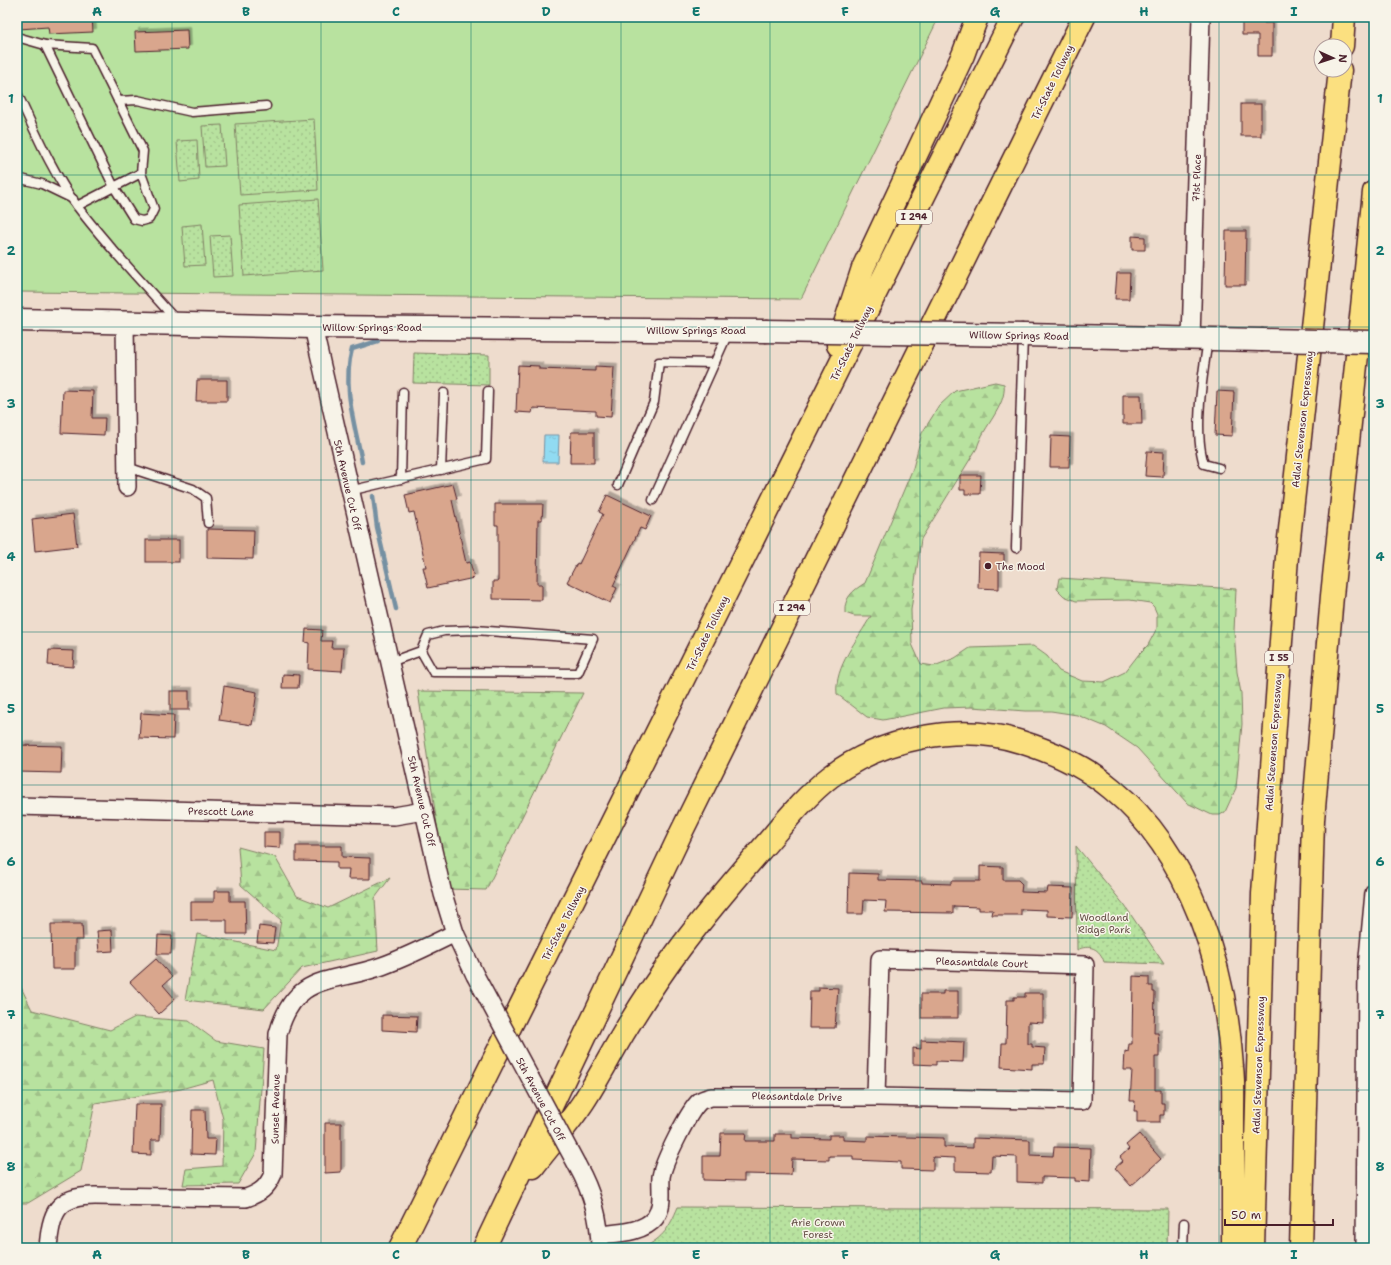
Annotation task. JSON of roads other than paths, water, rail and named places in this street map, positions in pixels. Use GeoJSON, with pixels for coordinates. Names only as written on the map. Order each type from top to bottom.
{"type":"FeatureCollection","features":[{"type":"Feature","properties":{"kind":"highway"},"geometry":{"type":"LineString","coordinates":[[814,417],[863,268],[963,55],[977,17]]}},
{"type":"Feature","properties":{"kind":"highway","name":"Tri-State Tollway"},"geometry":{"type":"LineString","coordinates":[[400,1248],[1013,17]]}},
{"type":"Feature","properties":{"kind":"highway","name":"Tri-State Tollway"},"geometry":{"type":"LineString","coordinates":[[484,1248],[680,835],[1084,17]]}},
{"type":"Feature","properties":{"kind":"highway"},"geometry":{"type":"LineString","coordinates":[[1343,38],[1344,17]]}},
{"type":"Feature","properties":{"kind":"highway","name":"Adlai Stevenson Expressway"},"geometry":{"type":"LineString","coordinates":[[1253,1248],[1263,894],[1286,565],[1339,78]]}},
{"type":"Feature","properties":{"kind":"highway"},"geometry":{"type":"LineString","coordinates":[[1301,1248],[1313,820],[1332,596],[1374,192]]}},
{"type":"Feature","properties":{"kind":"highway"},"geometry":{"type":"LineString","coordinates":[[506,1202],[583,1102],[625,1030],[680,949],[729,886],[801,804],[830,777],[861,759],[899,743],[928,736],[966,734],[1008,738],[1048,750],[1075,764],[1111,788],[1142,816],[1169,854],[1187,889],[1210,944],[1222,989],[1232,1066],[1233,1248]]}},
{"type":"Feature","properties":{"kind":"main road","name":"Willow Springs Road"},"geometry":{"type":"LineString","coordinates":[[17,320],[313,327],[765,330],[1374,342]]}},
{"type":"Feature","properties":{"kind":"street","name":"71st Place"},"geometry":{"type":"LineString","coordinates":[[1200,338],[1201,17]]}},
{"type":"Feature","properties":{"kind":"street"},"geometry":{"type":"LineString","coordinates":[[126,322],[127,487]]}},
{"type":"Feature","properties":{"kind":"street","name":"5th Avenue Cut Off"},"geometry":{"type":"LineString","coordinates":[[313,327],[349,492],[390,662],[443,894],[455,934],[475,975],[587,1183],[600,1241]]}},
{"type":"Feature","properties":{"kind":"street","name":"Prescott Lane"},"geometry":{"type":"LineString","coordinates":[[17,806],[394,816],[424,811]]}},
{"type":"Feature","properties":{"kind":"street"},"geometry":{"type":"LineString","coordinates":[[1368,1245],[1367,968],[1374,893]]}},
{"type":"Feature","properties":{"kind":"street","name":"Sunset Avenue"},"geometry":{"type":"LineString","coordinates":[[48,1248],[52,1219],[55,1212],[71,1198],[81,1196],[246,1198],[260,1192],[268,1185],[272,1174],[278,1034],[282,1017],[290,1003],[300,993],[313,984],[382,966],[455,934]]}},
{"type":"Feature","properties":{"kind":"street","name":"Pleasantdale Court"},"geometry":{"type":"LineString","coordinates":[[876,1096],[880,959],[1085,965],[1082,1101]]}},
{"type":"Feature","properties":{"kind":"street","name":"Pleasantdale Drive"},"geometry":{"type":"LineString","coordinates":[[600,1241],[642,1227],[654,1219],[660,1206],[662,1176],[667,1159],[692,1111],[701,1101],[711,1096],[876,1096],[1082,1101]]}},
{"type":"Feature","properties":{"kind":"lane"},"geometry":{"type":"LineString","coordinates":[[17,37],[46,45],[92,48],[143,151],[141,174],[154,205],[153,213],[149,219],[142,221],[134,219],[114,187],[46,45]]}},
{"type":"Feature","properties":{"kind":"lane"},"geometry":{"type":"LineString","coordinates":[[17,93],[49,158],[75,203],[115,252],[178,323]]}},
{"type":"Feature","properties":{"kind":"lane"},"geometry":{"type":"LineString","coordinates":[[118,101],[137,100],[192,112],[266,106]]}},
{"type":"Feature","properties":{"kind":"lane"},"geometry":{"type":"LineString","coordinates":[[75,203],[141,174]]}},
{"type":"Feature","properties":{"kind":"lane"},"geometry":{"type":"LineString","coordinates":[[17,178],[42,184],[75,203]]}},
{"type":"Feature","properties":{"kind":"lane"},"geometry":{"type":"LineString","coordinates":[[653,500],[729,330]]}},
{"type":"Feature","properties":{"kind":"lane"},"geometry":{"type":"LineString","coordinates":[[1016,548],[1023,335]]}},
{"type":"Feature","properties":{"kind":"lane"},"geometry":{"type":"LineString","coordinates":[[1200,338],[1200,454],[1204,464],[1219,468]]}},
{"type":"Feature","properties":{"kind":"lane"},"geometry":{"type":"LineString","coordinates":[[618,485],[654,402],[659,362],[715,363]]}},
{"type":"Feature","properties":{"kind":"lane"},"geometry":{"type":"LineString","coordinates":[[349,492],[486,459],[488,391]]}},
{"type":"Feature","properties":{"kind":"lane"},"geometry":{"type":"LineString","coordinates":[[401,479],[404,392]]}},
{"type":"Feature","properties":{"kind":"lane"},"geometry":{"type":"LineString","coordinates":[[441,470],[444,393]]}},
{"type":"Feature","properties":{"kind":"lane"},"geometry":{"type":"LineString","coordinates":[[127,467],[193,489],[206,498],[208,523]]}},
{"type":"Feature","properties":{"kind":"lane"},"geometry":{"type":"LineString","coordinates":[[390,662],[421,651],[428,635],[444,631],[475,630],[593,639],[578,673],[433,672],[421,651]]}},
{"type":"Feature","properties":{"kind":"lane"},"geometry":{"type":"LineString","coordinates":[[1183,1248],[1184,1223]]}},
{"type":"Feature","properties":{"kind":"water"},"geometry":{"type":"Polygon","coordinates":[[[544,435],[559,435],[558,462],[543,462],[544,435]]]}},
{"type":"Feature","properties":{"kind":"waterway"},"geometry":{"type":"LineString","coordinates":[[362,462],[353,420],[349,391],[349,363],[352,349],[378,341]]}},
{"type":"Feature","properties":{"kind":"waterway"},"geometry":{"type":"LineString","coordinates":[[373,496],[377,527],[396,609]]}},
{"type":"Feature","properties":{"kind":"place","name":"The Mood"},"geometry":{"type":"Point","coordinates":[988,566]}},
{"type":"Feature","properties":{"kind":"park label","name":"Woodland Ridge Park"},"geometry":{"type":"Point","coordinates":[1104,922]}},
{"type":"Feature","properties":{"kind":"park label","name":"Arie Crown Forest"},"geometry":{"type":"Point","coordinates":[818,1228]}}]}
